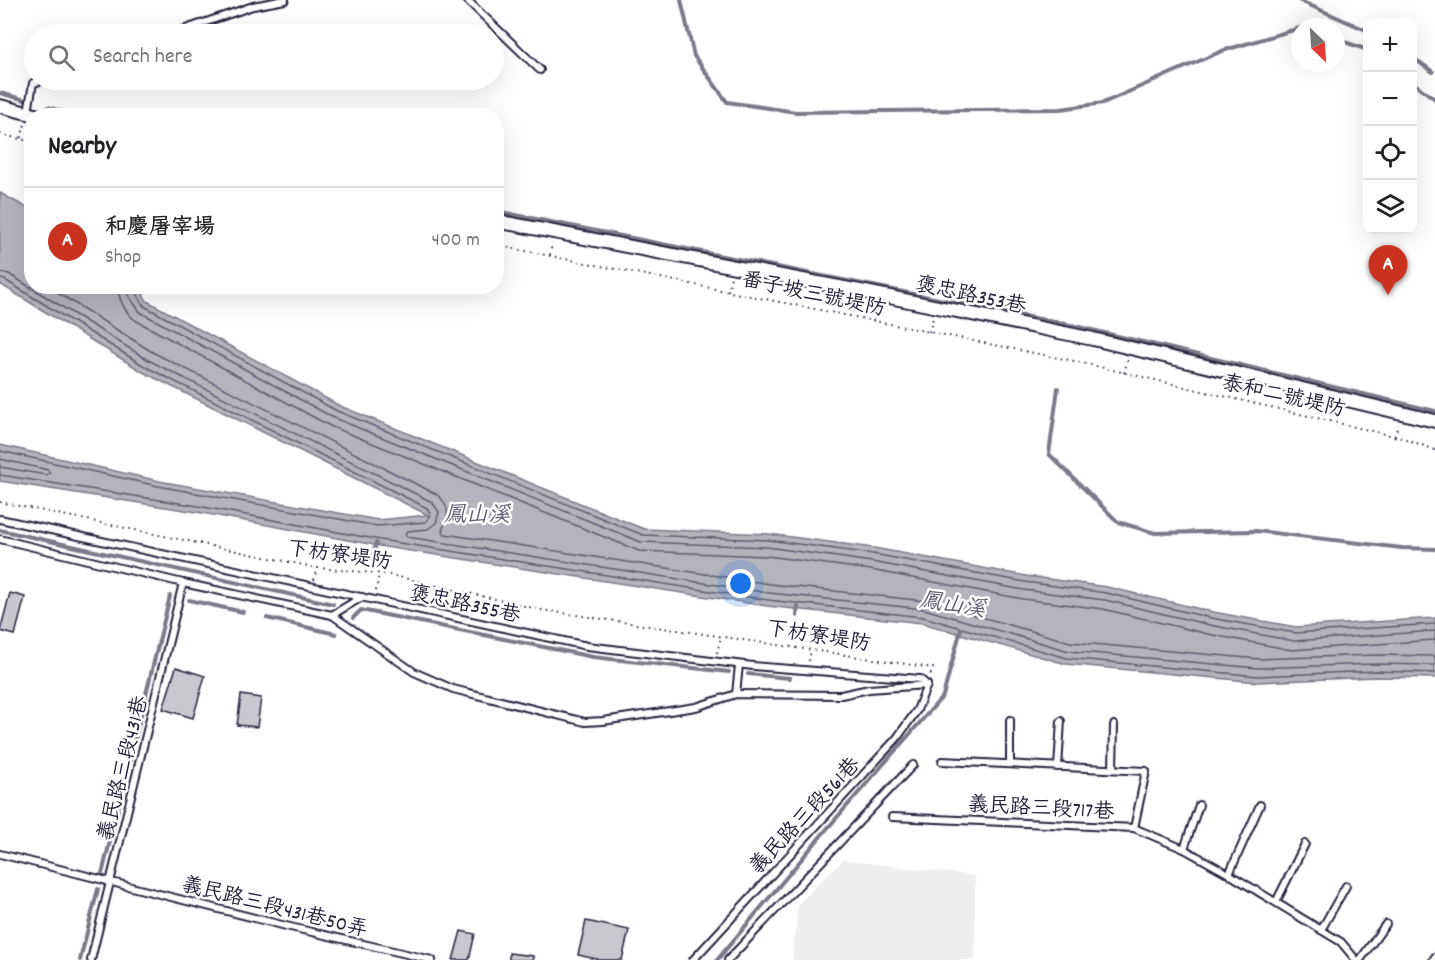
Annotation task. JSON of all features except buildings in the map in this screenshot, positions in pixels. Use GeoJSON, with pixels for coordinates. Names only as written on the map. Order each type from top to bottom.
{"type":"FeatureCollection","features":[{"type":"Feature","properties":{"kind":"street"},"geometry":{"type":"LineString","coordinates":[[0,106],[24,112]]}},
{"type":"Feature","properties":{"kind":"street","name":"褒忠路353巷"},"geometry":{"type":"LineString","coordinates":[[504,223],[767,272],[1082,336],[1435,421]]}},
{"type":"Feature","properties":{"kind":"lane"},"geometry":{"type":"LineString","coordinates":[[200,24],[253,6],[285,0]]}},
{"type":"Feature","properties":{"kind":"lane"},"geometry":{"type":"LineString","coordinates":[[467,0],[492,24]]}},
{"type":"Feature","properties":{"kind":"lane"},"geometry":{"type":"LineString","coordinates":[[504,35],[540,70]]}},
{"type":"Feature","properties":{"kind":"lane"},"geometry":{"type":"LineString","coordinates":[[33,90],[34,108]]}},
{"type":"Feature","properties":{"kind":"lane","name":"褒忠路355巷"},"geometry":{"type":"LineString","coordinates":[[0,519],[586,646],[739,665],[920,679],[927,685]]}},
{"type":"Feature","properties":{"kind":"lane"},"geometry":{"type":"LineString","coordinates":[[0,539],[183,584],[332,615],[414,672],[453,689],[585,722],[696,706],[736,694],[841,695],[869,689],[927,685]]}},
{"type":"Feature","properties":{"kind":"lane","name":"義民路三段431巷"},"geometry":{"type":"LineString","coordinates":[[91,960],[183,584]]}},
{"type":"Feature","properties":{"kind":"lane"},"geometry":{"type":"LineString","coordinates":[[332,615],[362,597]]}},
{"type":"Feature","properties":{"kind":"lane"},"geometry":{"type":"LineString","coordinates":[[736,694],[739,665]]}},
{"type":"Feature","properties":{"kind":"lane","name":"義民路三段561巷"},"geometry":{"type":"LineString","coordinates":[[693,960],[897,738],[917,710],[927,685]]}},
{"type":"Feature","properties":{"kind":"lane"},"geometry":{"type":"LineString","coordinates":[[1010,720],[1010,764]]}},
{"type":"Feature","properties":{"kind":"lane"},"geometry":{"type":"LineString","coordinates":[[1058,767],[1061,721]]}},
{"type":"Feature","properties":{"kind":"lane"},"geometry":{"type":"LineString","coordinates":[[1113,769],[1114,725]]}},
{"type":"Feature","properties":{"kind":"lane"},"geometry":{"type":"LineString","coordinates":[[942,761],[1146,771],[1134,828]]}},
{"type":"Feature","properties":{"kind":"lane","name":"義民路三段561巷"},"geometry":{"type":"LineString","coordinates":[[728,960],[913,765]]}},
{"type":"Feature","properties":{"kind":"lane"},"geometry":{"type":"LineString","coordinates":[[1184,849],[1199,805]]}},
{"type":"Feature","properties":{"kind":"lane"},"geometry":{"type":"LineString","coordinates":[[1229,874],[1260,805]]}},
{"type":"Feature","properties":{"kind":"lane","name":"義民路三段717巷"},"geometry":{"type":"LineString","coordinates":[[892,817],[1134,828],[1184,849],[1229,874],[1341,942],[1358,960],[1386,924]]}},
{"type":"Feature","properties":{"kind":"lane"},"geometry":{"type":"LineString","coordinates":[[1276,902],[1305,844]]}},
{"type":"Feature","properties":{"kind":"lane","name":"義民路三段431巷50弄"},"geometry":{"type":"LineString","coordinates":[[0,854],[432,960]]}},
{"type":"Feature","properties":{"kind":"lane"},"geometry":{"type":"LineString","coordinates":[[1321,930],[1346,886]]}},
{"type":"Feature","properties":{"kind":"path"},"geometry":{"type":"LineString","coordinates":[[20,139],[24,132]]}},
{"type":"Feature","properties":{"kind":"path"},"geometry":{"type":"LineString","coordinates":[[0,134],[24,140]]}},
{"type":"Feature","properties":{"kind":"path","name":"番子坡三號堤防"},"geometry":{"type":"LineString","coordinates":[[504,246],[1124,373]]}},
{"type":"Feature","properties":{"kind":"path","name":"泰和二號堤防"},"geometry":{"type":"LineString","coordinates":[[1124,373],[1406,439],[1435,450]]}},
{"type":"Feature","properties":{"kind":"path","name":"下枋寮堤防"},"geometry":{"type":"LineString","coordinates":[[0,502],[318,568],[379,574],[542,610],[811,648],[933,668],[927,685]]}},
{"type":"Feature","properties":{"kind":"path"},"geometry":{"type":"LineString","coordinates":[[374,599],[379,574]]}},
{"type":"Feature","properties":{"kind":"path"},"geometry":{"type":"LineString","coordinates":[[715,662],[721,636]]}},
{"type":"Feature","properties":{"kind":"path"},"geometry":{"type":"LineString","coordinates":[[807,670],[811,648]]}},
{"type":"Feature","properties":{"kind":"shaded area"},"geometry":{"type":"Polygon","coordinates":[[[843,860],[975,876],[975,960],[792,960],[798,904],[843,860]]]}},
{"type":"Feature","properties":{"kind":"water","name":"鳳山溪"},"geometry":{"type":"Polygon","coordinates":[[[0,193],[24,206],[24,294],[143,294],[147,301],[340,406],[644,529],[769,534],[874,548],[1026,576],[1107,587],[1213,612],[1296,627],[1435,618],[1435,678],[1376,677],[1258,682],[1066,664],[922,623],[767,606],[385,547],[197,512],[0,481],[0,445],[159,481],[378,520],[428,515],[143,372],[0,284],[0,193]]]}},
{"type":"Feature","properties":{"kind":"waterway"},"geometry":{"type":"LineString","coordinates":[[681,0],[694,56],[727,102],[796,112],[1061,109],[1103,103],[1222,51],[1291,31]]}},
{"type":"Feature","properties":{"kind":"waterway"},"geometry":{"type":"LineString","coordinates":[[1298,0],[1363,29]]}},
{"type":"Feature","properties":{"kind":"waterway"},"geometry":{"type":"LineString","coordinates":[[1345,42],[1363,48]]}},
{"type":"Feature","properties":{"kind":"waterway"},"geometry":{"type":"LineString","coordinates":[[1417,61],[1433,72]]}},
{"type":"Feature","properties":{"kind":"waterway"},"geometry":{"type":"LineString","coordinates":[[1417,86],[1435,99]]}},
{"type":"Feature","properties":{"kind":"waterway"},"geometry":{"type":"LineString","coordinates":[[0,93],[29,101]]}},
{"type":"Feature","properties":{"kind":"waterway"},"geometry":{"type":"LineString","coordinates":[[504,213],[1075,326],[1435,411]]}},
{"type":"Feature","properties":{"kind":"waterway"},"geometry":{"type":"LineString","coordinates":[[1058,388],[1049,454],[1118,522],[1155,533],[1256,531],[1402,548],[1435,549]]}},
{"type":"Feature","properties":{"kind":"waterway"},"geometry":{"type":"LineString","coordinates":[[0,530],[333,604]]}},
{"type":"Feature","properties":{"kind":"waterway"},"geometry":{"type":"LineString","coordinates":[[372,560],[376,543]]}},
{"type":"Feature","properties":{"kind":"waterway"},"geometry":{"type":"LineString","coordinates":[[102,874],[170,596]]}},
{"type":"Feature","properties":{"kind":"waterway"},"geometry":{"type":"LineString","coordinates":[[189,600],[243,612]]}},
{"type":"Feature","properties":{"kind":"waterway"},"geometry":{"type":"LineString","coordinates":[[797,616],[798,604]]}},
{"type":"Feature","properties":{"kind":"waterway"},"geometry":{"type":"LineString","coordinates":[[353,618],[361,610],[593,657],[729,672]]}},
{"type":"Feature","properties":{"kind":"waterway"},"geometry":{"type":"LineString","coordinates":[[267,618],[336,634]]}},
{"type":"Feature","properties":{"kind":"waterway"},"geometry":{"type":"LineString","coordinates":[[717,960],[943,696],[961,629]]}},
{"type":"Feature","properties":{"kind":"waterway"},"geometry":{"type":"LineString","coordinates":[[748,674],[790,678]]}},
{"type":"Feature","properties":{"kind":"waterway"},"geometry":{"type":"LineString","coordinates":[[80,960],[98,889]]}},
{"type":"Feature","properties":{"kind":"place","name":"和慶屠宰場"},"geometry":{"type":"Point","coordinates":[1388,295]}}]}
